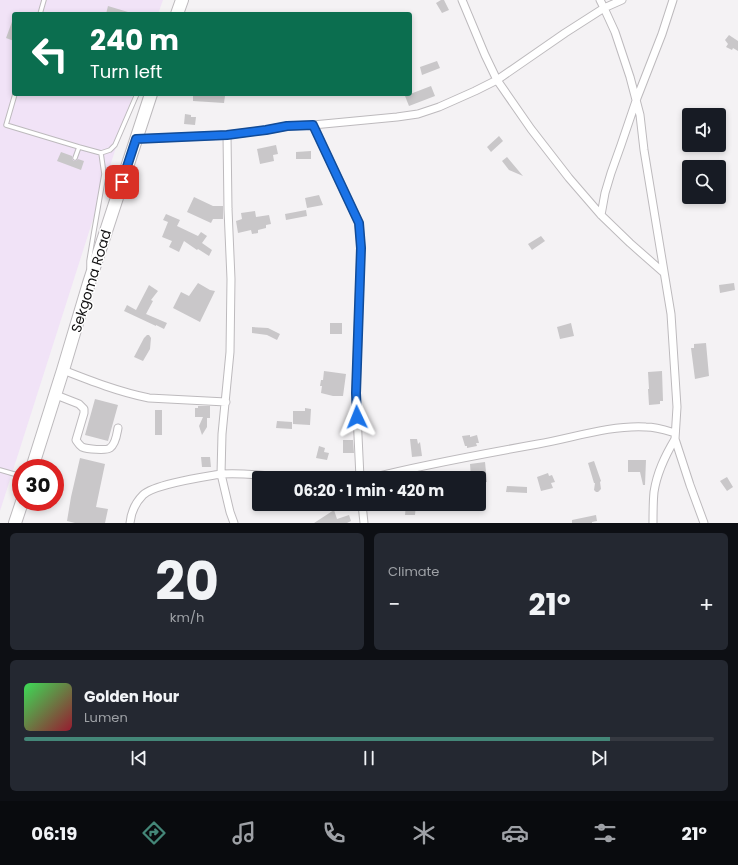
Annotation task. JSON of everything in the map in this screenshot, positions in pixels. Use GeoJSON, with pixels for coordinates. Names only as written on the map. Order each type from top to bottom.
{"type":"FeatureCollection","features":[{"type":"Feature","properties":{"kind":"highway","name":"Sekgoma Road"},"geometry":{"type":"LineString","coordinates":[[35,459],[56,395],[89,283],[150,96]]}},
{"type":"Feature","properties":{"kind":"highway"},"geometry":{"type":"LineString","coordinates":[[15,523],[19,511]]}},
{"type":"Feature","properties":{"kind":"street"},"geometry":{"type":"LineString","coordinates":[[462,0],[485,55],[498,80],[531,129],[568,178],[601,215],[664,273]]}},
{"type":"Feature","properties":{"kind":"street"},"geometry":{"type":"LineString","coordinates":[[600,0],[615,32],[630,77],[640,115],[644,150],[671,314],[676,407],[675,436],[690,485],[704,523]]}},
{"type":"Feature","properties":{"kind":"street"},"geometry":{"type":"LineString","coordinates":[[136,139],[227,135],[287,126],[313,125],[418,114],[446,104],[498,80],[564,33],[604,8],[622,0]]}},
{"type":"Feature","properties":{"kind":"street"},"geometry":{"type":"LineString","coordinates":[[601,215],[605,193],[636,98],[662,34],[673,0]]}},
{"type":"Feature","properties":{"kind":"street"},"geometry":{"type":"LineString","coordinates":[[313,125],[359,223],[361,248],[356,393],[360,471]]}},
{"type":"Feature","properties":{"kind":"street"},"geometry":{"type":"LineString","coordinates":[[227,135],[231,279],[230,352],[222,434],[221,474],[234,523]]}},
{"type":"Feature","properties":{"kind":"street"},"geometry":{"type":"LineString","coordinates":[[63,370],[101,385],[148,398],[226,402]]}},
{"type":"Feature","properties":{"kind":"street"},"geometry":{"type":"LineString","coordinates":[[56,395],[79,404],[84,409],[76,440],[81,446],[97,449],[111,448],[118,428]]}},
{"type":"Feature","properties":{"kind":"street"},"geometry":{"type":"LineString","coordinates":[[402,471],[451,460],[552,442],[607,429],[647,427],[662,429],[675,436]]}},
{"type":"Feature","properties":{"kind":"street"},"geometry":{"type":"LineString","coordinates":[[653,523],[654,493],[658,474],[675,436]]}},
{"type":"Feature","properties":{"kind":"street"},"geometry":{"type":"LineString","coordinates":[[130,523],[136,504],[144,494],[153,488],[221,474],[252,475]]}},
{"type":"Feature","properties":{"kind":"street"},"geometry":{"type":"LineString","coordinates":[[363,511],[364,523]]}},
{"type":"Feature","properties":{"kind":"lane"},"geometry":{"type":"LineString","coordinates":[[41,12],[44,0]]}},
{"type":"Feature","properties":{"kind":"lane"},"geometry":{"type":"LineString","coordinates":[[178,0],[178,7]]}},
{"type":"Feature","properties":{"kind":"lane"},"geometry":{"type":"LineString","coordinates":[[14,96],[6,125],[101,153],[110,150],[114,145],[136,96]]}},
{"type":"Feature","properties":{"kind":"lane"},"geometry":{"type":"LineString","coordinates":[[75,158],[79,147]]}},
{"type":"Feature","properties":{"kind":"lane"},"geometry":{"type":"LineString","coordinates":[[89,283],[89,261],[104,174],[101,153]]}},
{"type":"Feature","properties":{"kind":"lane"},"geometry":{"type":"LineString","coordinates":[[0,470],[12,473]]}},
{"type":"Feature","properties":{"kind":"shaded area"},"geometry":{"type":"Polygon","coordinates":[[[0,0],[163,0],[159,12],[12,12],[12,96],[132,96],[17,459],[12,459],[12,473],[0,511],[0,0]]]}},
{"type":"Feature","properties":{"kind":"building"},"geometry":{"type":"Polygon","coordinates":[[[444,0],[449,10],[442,13],[436,3],[444,0]]]}},
{"type":"Feature","properties":{"kind":"building"},"geometry":{"type":"Polygon","coordinates":[[[108,6],[128,12],[106,12],[108,6]]]}},
{"type":"Feature","properties":{"kind":"building"},"geometry":{"type":"Polygon","coordinates":[[[12,22],[12,40],[6,38],[12,22]]]}},
{"type":"Feature","properties":{"kind":"building"},"geometry":{"type":"Polygon","coordinates":[[[729,35],[738,41],[738,51],[733,48],[732,50],[726,47],[728,44],[725,40],[729,35]]]}},
{"type":"Feature","properties":{"kind":"building"},"geometry":{"type":"Polygon","coordinates":[[[437,61],[440,68],[422,75],[420,67],[437,61]]]}},
{"type":"Feature","properties":{"kind":"building"},"geometry":{"type":"Polygon","coordinates":[[[431,86],[435,96],[409,106],[405,96],[412,96],[412,93],[431,86]]]}},
{"type":"Feature","properties":{"kind":"building"},"geometry":{"type":"Polygon","coordinates":[[[193,96],[225,96],[224,103],[193,101],[193,96]]]}},
{"type":"Feature","properties":{"kind":"building"},"geometry":{"type":"Polygon","coordinates":[[[185,114],[191,115],[191,117],[196,117],[195,125],[184,124],[185,114]]]}},
{"type":"Feature","properties":{"kind":"building"},"geometry":{"type":"Polygon","coordinates":[[[499,136],[503,141],[491,152],[487,147],[499,136]]]}},
{"type":"Feature","properties":{"kind":"building"},"geometry":{"type":"Polygon","coordinates":[[[276,145],[278,154],[273,155],[274,161],[260,164],[257,149],[276,145]]]}},
{"type":"Feature","properties":{"kind":"building"},"geometry":{"type":"Polygon","coordinates":[[[311,151],[311,159],[296,159],[296,152],[311,151]]]}},
{"type":"Feature","properties":{"kind":"building"},"geometry":{"type":"Polygon","coordinates":[[[61,152],[72,156],[74,161],[78,159],[84,161],[81,170],[57,161],[61,152]]]}},
{"type":"Feature","properties":{"kind":"building"},"geometry":{"type":"Polygon","coordinates":[[[507,157],[523,176],[509,170],[502,161],[507,157]]]}},
{"type":"Feature","properties":{"kind":"building"},"geometry":{"type":"Polygon","coordinates":[[[319,195],[323,205],[307,208],[305,198],[319,195]]]}},
{"type":"Feature","properties":{"kind":"building"},"geometry":{"type":"Polygon","coordinates":[[[194,197],[213,206],[223,206],[223,219],[213,219],[211,223],[187,212],[194,197]]]}},
{"type":"Feature","properties":{"kind":"building"},"geometry":{"type":"Polygon","coordinates":[[[306,210],[307,216],[286,220],[285,214],[306,210]]]}},
{"type":"Feature","properties":{"kind":"building"},"geometry":{"type":"Polygon","coordinates":[[[255,211],[256,217],[269,215],[271,224],[266,225],[266,228],[258,230],[258,233],[252,234],[251,230],[238,233],[236,221],[242,219],[241,213],[255,211]]]}},
{"type":"Feature","properties":{"kind":"building"},"geometry":{"type":"Polygon","coordinates":[[[166,214],[180,220],[177,226],[198,236],[201,232],[207,236],[202,243],[212,250],[209,256],[184,241],[179,252],[169,247],[172,241],[162,237],[168,222],[163,220],[166,214]]]}},
{"type":"Feature","properties":{"kind":"building"},"geometry":{"type":"Polygon","coordinates":[[[541,236],[545,241],[532,250],[528,244],[541,236]]]}},
{"type":"Feature","properties":{"kind":"building"},"geometry":{"type":"Polygon","coordinates":[[[198,283],[210,290],[215,291],[200,322],[173,308],[181,292],[189,296],[198,283]]]}},
{"type":"Feature","properties":{"kind":"building"},"geometry":{"type":"Polygon","coordinates":[[[734,283],[735,290],[720,293],[719,285],[734,283]]]}},
{"type":"Feature","properties":{"kind":"building"},"geometry":{"type":"Polygon","coordinates":[[[149,285],[158,291],[151,300],[153,301],[146,314],[167,323],[164,329],[124,311],[127,305],[136,310],[149,285]]]}},
{"type":"Feature","properties":{"kind":"building"},"geometry":{"type":"Polygon","coordinates":[[[330,323],[342,323],[342,334],[330,334],[330,323]]]}},
{"type":"Feature","properties":{"kind":"building"},"geometry":{"type":"Polygon","coordinates":[[[571,323],[574,336],[560,339],[557,327],[571,323]]]}},
{"type":"Feature","properties":{"kind":"building"},"geometry":{"type":"Polygon","coordinates":[[[252,327],[268,328],[280,334],[277,340],[267,335],[252,333],[252,327]]]}},
{"type":"Feature","properties":{"kind":"building"},"geometry":{"type":"Polygon","coordinates":[[[147,335],[151,338],[150,349],[143,361],[134,357],[147,335]]]}},
{"type":"Feature","properties":{"kind":"building"},"geometry":{"type":"Polygon","coordinates":[[[706,343],[709,376],[695,379],[691,348],[694,348],[694,344],[706,343]]]}},
{"type":"Feature","properties":{"kind":"building"},"geometry":{"type":"Polygon","coordinates":[[[324,371],[346,374],[343,396],[333,396],[321,393],[322,386],[320,386],[321,380],[323,380],[324,371]]]}},
{"type":"Feature","properties":{"kind":"building"},"geometry":{"type":"Polygon","coordinates":[[[662,371],[663,401],[660,401],[660,404],[649,405],[648,372],[662,371]]]}},
{"type":"Feature","properties":{"kind":"building"},"geometry":{"type":"Polygon","coordinates":[[[95,399],[118,405],[108,441],[85,435],[95,399]]]}},
{"type":"Feature","properties":{"kind":"building"},"geometry":{"type":"Polygon","coordinates":[[[198,406],[210,406],[210,418],[207,418],[207,427],[202,435],[199,426],[203,417],[195,417],[195,408],[198,408],[198,406]]]}},
{"type":"Feature","properties":{"kind":"building"},"geometry":{"type":"Polygon","coordinates":[[[305,408],[311,409],[310,425],[293,424],[293,411],[305,411],[305,408]]]}},
{"type":"Feature","properties":{"kind":"building"},"geometry":{"type":"Polygon","coordinates":[[[155,410],[162,410],[162,435],[155,435],[155,410]]]}},
{"type":"Feature","properties":{"kind":"building"},"geometry":{"type":"Polygon","coordinates":[[[277,421],[292,422],[292,429],[276,428],[277,421]]]}},
{"type":"Feature","properties":{"kind":"building"},"geometry":{"type":"Polygon","coordinates":[[[470,435],[470,437],[477,435],[479,443],[476,443],[477,446],[467,448],[462,436],[470,435]]]}},
{"type":"Feature","properties":{"kind":"building"},"geometry":{"type":"Polygon","coordinates":[[[410,439],[417,439],[418,444],[420,442],[422,456],[412,457],[410,439]]]}},
{"type":"Feature","properties":{"kind":"building"},"geometry":{"type":"Polygon","coordinates":[[[343,440],[353,440],[354,453],[343,453],[343,440]]]}},
{"type":"Feature","properties":{"kind":"building"},"geometry":{"type":"Polygon","coordinates":[[[319,446],[325,448],[324,452],[329,453],[327,460],[316,458],[319,446]]]}},
{"type":"Feature","properties":{"kind":"building"},"geometry":{"type":"Polygon","coordinates":[[[201,457],[210,457],[211,467],[202,467],[201,457]]]}},
{"type":"Feature","properties":{"kind":"building"},"geometry":{"type":"Polygon","coordinates":[[[80,458],[105,464],[96,507],[108,509],[105,523],[75,523],[67,521],[80,458]]]}},
{"type":"Feature","properties":{"kind":"building"},"geometry":{"type":"Polygon","coordinates":[[[628,460],[646,460],[645,485],[643,485],[640,472],[628,472],[628,460]]]}},
{"type":"Feature","properties":{"kind":"building"},"geometry":{"type":"Polygon","coordinates":[[[594,461],[601,481],[601,489],[598,492],[594,490],[595,483],[588,463],[594,461]]]}},
{"type":"Feature","properties":{"kind":"building"},"geometry":{"type":"Polygon","coordinates":[[[485,462],[486,471],[470,471],[470,464],[485,462]]]}},
{"type":"Feature","properties":{"kind":"building"},"geometry":{"type":"Polygon","coordinates":[[[548,473],[549,476],[552,475],[555,482],[551,483],[553,488],[541,491],[537,477],[548,473]]]}},
{"type":"Feature","properties":{"kind":"building"},"geometry":{"type":"Polygon","coordinates":[[[727,477],[733,487],[727,491],[720,481],[727,477]]]}},
{"type":"Feature","properties":{"kind":"building"},"geometry":{"type":"Polygon","coordinates":[[[507,486],[527,487],[527,493],[506,492],[507,486]]]}},
{"type":"Feature","properties":{"kind":"building"},"geometry":{"type":"Polygon","coordinates":[[[332,511],[334,511],[337,519],[349,515],[351,521],[347,523],[314,523],[332,511]]]}},
{"type":"Feature","properties":{"kind":"building"},"geometry":{"type":"Polygon","coordinates":[[[405,511],[415,511],[415,515],[405,515],[405,511]]]}},
{"type":"Feature","properties":{"kind":"building"},"geometry":{"type":"Polygon","coordinates":[[[596,515],[597,521],[592,523],[572,523],[572,520],[596,515]]]}},
{"type":"Feature","properties":{"kind":"route"},"geometry":{"type":"LineString","coordinates":[[122,182],[136,139],[227,135],[287,126],[313,125],[359,223],[361,248],[356,393],[357,417]]}}]}
